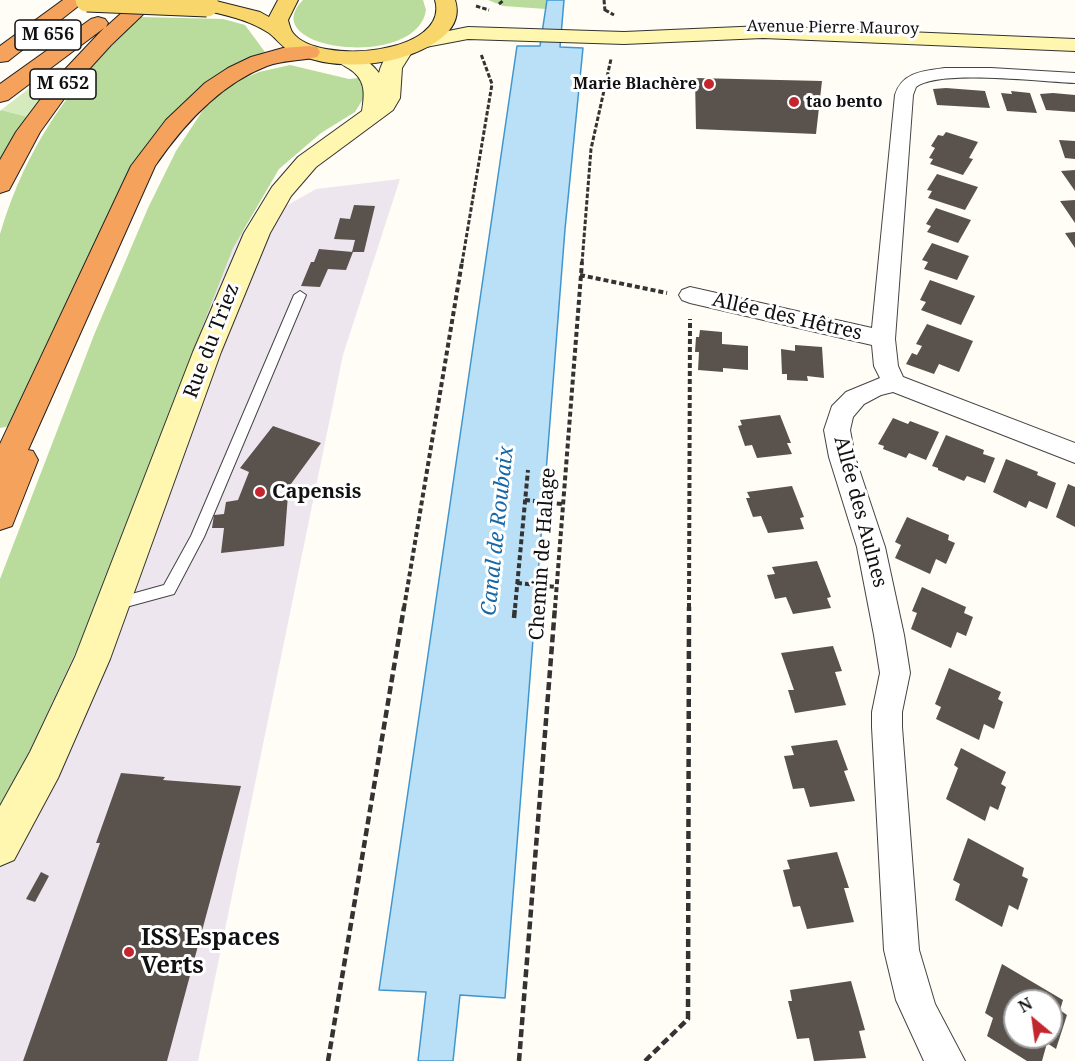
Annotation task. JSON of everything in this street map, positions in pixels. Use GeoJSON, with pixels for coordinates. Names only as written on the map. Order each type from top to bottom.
{"type":"FeatureCollection","features":[{"type":"Feature","properties":{"kind":"highway"},"geometry":{"type":"LineString","coordinates":[[0,56],[76,0]]}},
{"type":"Feature","properties":{"kind":"highway","name":"M 656"},"geometry":{"type":"LineString","coordinates":[[0,69],[95,0]]}},
{"type":"Feature","properties":{"kind":"highway","name":"M 656"},"geometry":{"type":"LineString","coordinates":[[0,95],[128,0]]}},
{"type":"Feature","properties":{"kind":"highway","name":"M 652"},"geometry":{"type":"LineString","coordinates":[[0,185],[32,128],[72,73],[107,35],[148,0]]}},
{"type":"Feature","properties":{"kind":"highway"},"geometry":{"type":"LineString","coordinates":[[0,478],[143,166],[168,129],[205,95],[244,68],[280,56],[309,52]]}},
{"type":"Feature","properties":{"kind":"highway"},"geometry":{"type":"LineString","coordinates":[[0,517],[85,296]]}},
{"type":"Feature","properties":{"kind":"main road"},"geometry":{"type":"LineString","coordinates":[[87,0],[207,5],[262,0]]}},
{"type":"Feature","properties":{"kind":"main road"},"geometry":{"type":"LineString","coordinates":[[282,32],[279,14],[288,0]]}},
{"type":"Feature","properties":{"kind":"main road"},"geometry":{"type":"LineString","coordinates":[[445,1],[472,15],[511,27]]}},
{"type":"Feature","properties":{"kind":"main road"},"geometry":{"type":"LineString","coordinates":[[426,41],[438,32],[445,22],[448,11],[445,1]]}},
{"type":"Feature","properties":{"kind":"main road"},"geometry":{"type":"LineString","coordinates":[[207,5],[253,16],[282,32],[295,45],[309,52],[347,59],[380,57],[401,52],[426,41],[464,33],[511,27],[596,24]]}},
{"type":"Feature","properties":{"kind":"main road","name":"Avenue Pierre Mauroy"},"geometry":{"type":"LineString","coordinates":[[596,24],[801,26],[1075,36]]}},
{"type":"Feature","properties":{"kind":"main road","name":"Avenue Pierre Mauroy"},"geometry":{"type":"LineString","coordinates":[[596,24],[1075,45]]}},
{"type":"Feature","properties":{"kind":"main road","name":"Rue du Triez"},"geometry":{"type":"LineString","coordinates":[[0,846],[71,708],[115,604],[207,352],[261,224],[281,192],[307,162],[388,101],[390,95],[389,68],[401,52]]}},
{"type":"Feature","properties":{"kind":"main road"},"geometry":{"type":"LineString","coordinates":[[347,59],[368,72],[376,88],[377,102],[368,117]]}},
{"type":"Feature","properties":{"kind":"street"},"geometry":{"type":"LineString","coordinates":[[1075,78],[948,73],[925,75],[910,82],[904,94],[884,339],[886,366],[894,383],[1075,453]]}},
{"type":"Feature","properties":{"kind":"street","name":"Allée des Hêtres"},"geometry":{"type":"LineString","coordinates":[[690,295],[884,339]]}},
{"type":"Feature","properties":{"kind":"street","name":"Allée des Aulnes"},"geometry":{"type":"LineString","coordinates":[[894,383],[874,388],[855,398],[841,413],[837,430],[842,457],[871,547],[895,673],[887,712],[887,727],[903,966],[919,1014],[946,1061]]}},
{"type":"Feature","properties":{"kind":"lane"},"geometry":{"type":"LineString","coordinates":[[115,604],[169,590],[197,537],[300,295]]}},
{"type":"Feature","properties":{"kind":"path"},"geometry":{"type":"LineString","coordinates":[[499,4],[504,0]]}},
{"type":"Feature","properties":{"kind":"path"},"geometry":{"type":"LineString","coordinates":[[596,24],[604,0]]}},
{"type":"Feature","properties":{"kind":"path"},"geometry":{"type":"LineString","coordinates":[[328,1061],[492,84],[479,51]]}},
{"type":"Feature","properties":{"kind":"path","name":"Chemin de Halage"},"geometry":{"type":"LineString","coordinates":[[519,1061],[591,149],[612,51]]}},
{"type":"Feature","properties":{"kind":"path"},"geometry":{"type":"LineString","coordinates":[[580,275],[645,288]]}},
{"type":"Feature","properties":{"kind":"path"},"geometry":{"type":"LineString","coordinates":[[645,1061],[688,1019],[690,295]]}},
{"type":"Feature","properties":{"kind":"path"},"geometry":{"type":"LineString","coordinates":[[514,618],[528,470]]}},
{"type":"Feature","properties":{"kind":"path"},"geometry":{"type":"LineString","coordinates":[[525,500],[562,504]]}},
{"type":"Feature","properties":{"kind":"path"},"geometry":{"type":"LineString","coordinates":[[517,583],[556,587]]}},
{"type":"Feature","properties":{"kind":"shaded area"},"geometry":{"type":"Polygon","coordinates":[[[400,179],[343,355],[198,1061],[0,1061],[0,704],[217,245],[316,189],[400,179]]]}},
{"type":"Feature","properties":{"kind":"green space"},"geometry":{"type":"Polygon","coordinates":[[[303,0],[423,0],[426,10],[416,29],[396,41],[370,47],[342,47],[318,41],[300,31],[294,17],[303,0]]]}},
{"type":"Feature","properties":{"kind":"green space"},"geometry":{"type":"Polygon","coordinates":[[[488,0],[547,0],[546,9],[503,6],[488,0]]]}},
{"type":"Feature","properties":{"kind":"green space"},"geometry":{"type":"Polygon","coordinates":[[[140,17],[223,19],[245,25],[265,52],[243,61],[208,81],[168,117],[128,172],[10,426],[0,428],[0,234],[11,201],[38,142],[73,90],[140,17]]]}},
{"type":"Feature","properties":{"kind":"green space"},"geometry":{"type":"Polygon","coordinates":[[[290,65],[349,79],[358,78],[365,85],[365,96],[355,112],[321,133],[279,169],[233,248],[177,392],[105,589],[16,780],[0,807],[0,579],[94,335],[148,208],[176,151],[209,101],[231,84],[259,72],[290,65]]]}},
{"type":"Feature","properties":{"kind":"green space"},"geometry":{"type":"Polygon","coordinates":[[[57,67],[65,68],[28,117],[1,110],[57,67]]]}},
{"type":"Feature","properties":{"kind":"green space"},"geometry":{"type":"Polygon","coordinates":[[[0,111],[28,117],[0,164],[0,111]]]}},
{"type":"Feature","properties":{"kind":"water","name":"Canal de Roubaix"},"geometry":{"type":"Polygon","coordinates":[[[547,0],[564,0],[560,47],[583,48],[565,229],[505,998],[460,995],[453,1061],[418,1061],[426,992],[379,990],[517,46],[540,46],[547,0]]]}},
{"type":"Feature","properties":{"kind":"building"},"geometry":{"type":"Polygon","coordinates":[[[695,78],[822,81],[816,134],[696,129],[695,78]]]}},
{"type":"Feature","properties":{"kind":"building"},"geometry":{"type":"Polygon","coordinates":[[[933,89],[985,91],[990,108],[937,105],[933,89]]]}},
{"type":"Feature","properties":{"kind":"building"},"geometry":{"type":"Polygon","coordinates":[[[1011,91],[1030,93],[1037,113],[1007,111],[1001,93],[1012,94],[1011,91]]]}},
{"type":"Feature","properties":{"kind":"building"},"geometry":{"type":"Polygon","coordinates":[[[1040,94],[1075,95],[1075,112],[1046,110],[1040,94]]]}},
{"type":"Feature","properties":{"kind":"building"},"geometry":{"type":"Polygon","coordinates":[[[946,132],[978,142],[969,158],[973,159],[963,175],[930,164],[933,159],[929,158],[935,148],[931,146],[938,135],[943,136],[946,132]]]}},
{"type":"Feature","properties":{"kind":"building"},"geometry":{"type":"Polygon","coordinates":[[[1059,140],[1075,141],[1075,159],[1065,158],[1059,140]]]}},
{"type":"Feature","properties":{"kind":"building"},"geometry":{"type":"Polygon","coordinates":[[[1075,170],[1075,191],[1061,171],[1075,170]]]}},
{"type":"Feature","properties":{"kind":"building"},"geometry":{"type":"Polygon","coordinates":[[[937,174],[978,187],[965,210],[928,198],[932,191],[927,190],[937,174]]]}},
{"type":"Feature","properties":{"kind":"building"},"geometry":{"type":"Polygon","coordinates":[[[1075,200],[1075,223],[1060,201],[1075,200]]]}},
{"type":"Feature","properties":{"kind":"building"},"geometry":{"type":"Polygon","coordinates":[[[354,205],[375,206],[364,252],[352,252],[355,240],[334,239],[340,218],[350,219],[354,205]]]}},
{"type":"Feature","properties":{"kind":"building"},"geometry":{"type":"Polygon","coordinates":[[[936,208],[971,220],[958,243],[927,232],[931,226],[926,224],[936,208]]]}},
{"type":"Feature","properties":{"kind":"building"},"geometry":{"type":"Polygon","coordinates":[[[1075,232],[1075,248],[1065,233],[1075,232]]]}},
{"type":"Feature","properties":{"kind":"building"},"geometry":{"type":"Polygon","coordinates":[[[932,243],[969,256],[957,280],[924,269],[928,262],[922,260],[932,243]]]}},
{"type":"Feature","properties":{"kind":"building"},"geometry":{"type":"Polygon","coordinates":[[[319,249],[353,252],[346,270],[328,269],[320,287],[301,286],[311,262],[314,262],[319,249]]]}},
{"type":"Feature","properties":{"kind":"building"},"geometry":{"type":"Polygon","coordinates":[[[930,280],[975,296],[961,325],[921,310],[926,302],[920,300],[930,280]]]}},
{"type":"Feature","properties":{"kind":"building"},"geometry":{"type":"Polygon","coordinates":[[[927,324],[973,341],[959,372],[939,364],[934,374],[906,364],[912,353],[917,355],[922,346],[916,344],[927,324]]]}},
{"type":"Feature","properties":{"kind":"building"},"geometry":{"type":"Polygon","coordinates":[[[700,330],[722,332],[722,344],[748,346],[748,370],[723,368],[723,372],[698,370],[699,352],[695,352],[696,337],[699,337],[700,330]]]}},
{"type":"Feature","properties":{"kind":"building"},"geometry":{"type":"Polygon","coordinates":[[[795,345],[822,347],[824,378],[807,376],[808,381],[787,380],[787,374],[782,374],[781,349],[795,351],[795,345]]]}},
{"type":"Feature","properties":{"kind":"building"},"geometry":{"type":"Polygon","coordinates":[[[780,415],[791,443],[787,443],[792,454],[757,458],[752,445],[745,446],[738,426],[742,425],[740,420],[780,415]]]}},
{"type":"Feature","properties":{"kind":"building"},"geometry":{"type":"Polygon","coordinates":[[[893,418],[908,424],[910,421],[939,432],[926,460],[909,453],[906,458],[883,449],[884,446],[878,444],[893,418]]]}},
{"type":"Feature","properties":{"kind":"building","name":"Capensis"},"geometry":{"type":"Polygon","coordinates":[[[273,426],[321,443],[288,488],[281,485],[276,497],[288,495],[284,546],[221,553],[224,528],[212,528],[214,515],[224,514],[226,502],[238,500],[249,472],[240,468],[273,426]]]}},
{"type":"Feature","properties":{"kind":"building"},"geometry":{"type":"Polygon","coordinates":[[[946,435],[984,450],[983,454],[995,458],[985,483],[967,476],[964,481],[932,466],[946,435]]]}},
{"type":"Feature","properties":{"kind":"building"},"geometry":{"type":"Polygon","coordinates":[[[1006,459],[1038,472],[1037,475],[1056,483],[1047,509],[1029,501],[1026,508],[993,492],[1006,459]]]}},
{"type":"Feature","properties":{"kind":"building"},"geometry":{"type":"Polygon","coordinates":[[[1068,484],[1075,487],[1075,527],[1056,517],[1068,484]]]}},
{"type":"Feature","properties":{"kind":"building"},"geometry":{"type":"Polygon","coordinates":[[[792,486],[804,517],[800,518],[804,529],[768,533],[761,516],[753,517],[746,498],[750,498],[747,492],[792,486]]]}},
{"type":"Feature","properties":{"kind":"building"},"geometry":{"type":"Polygon","coordinates":[[[907,517],[949,535],[948,540],[955,543],[946,564],[936,559],[930,574],[895,558],[901,545],[895,542],[907,517]]]}},
{"type":"Feature","properties":{"kind":"building"},"geometry":{"type":"Polygon","coordinates":[[[817,561],[831,597],[827,598],[831,608],[793,614],[786,597],[775,599],[767,575],[775,574],[772,567],[817,561]]]}},
{"type":"Feature","properties":{"kind":"building"},"geometry":{"type":"Polygon","coordinates":[[[922,587],[966,607],[964,613],[973,617],[966,636],[957,632],[951,648],[911,629],[917,613],[912,611],[922,587]]]}},
{"type":"Feature","properties":{"kind":"building"},"geometry":{"type":"Polygon","coordinates":[[[833,646],[842,671],[835,672],[846,705],[795,713],[788,690],[794,690],[781,653],[833,646]]]}},
{"type":"Feature","properties":{"kind":"building"},"geometry":{"type":"Polygon","coordinates":[[[949,668],[1001,692],[998,699],[1003,702],[994,729],[984,724],[979,740],[936,719],[941,707],[935,704],[949,668]]]}},
{"type":"Feature","properties":{"kind":"building"},"geometry":{"type":"Polygon","coordinates":[[[837,740],[848,770],[844,771],[855,801],[810,807],[804,788],[793,789],[784,756],[794,755],[791,746],[837,740]]]}},
{"type":"Feature","properties":{"kind":"building"},"geometry":{"type":"Polygon","coordinates":[[[961,748],[1006,772],[1001,784],[1006,787],[998,810],[990,806],[985,821],[946,799],[958,768],[954,765],[961,748]]]}},
{"type":"Feature","properties":{"kind":"building","name":"ISS Espaces Verts"},"geometry":{"type":"Polygon","coordinates":[[[121,773],[165,777],[163,780],[241,786],[167,1061],[23,1061],[100,843],[96,843],[121,773]]]}},
{"type":"Feature","properties":{"kind":"building"},"geometry":{"type":"Polygon","coordinates":[[[968,838],[1024,868],[1022,876],[1028,879],[1018,910],[1009,905],[1002,927],[955,900],[960,884],[953,880],[968,838]]]}},
{"type":"Feature","properties":{"kind":"building"},"geometry":{"type":"Polygon","coordinates":[[[837,852],[849,888],[844,888],[854,922],[807,929],[800,906],[793,907],[783,870],[790,869],[787,860],[837,852]]]}},
{"type":"Feature","properties":{"kind":"building"},"geometry":{"type":"Polygon","coordinates":[[[41,872],[49,876],[35,902],[26,899],[41,872]]]}},
{"type":"Feature","properties":{"kind":"building"},"geometry":{"type":"Polygon","coordinates":[[[1002,964],[1044,989],[1003,989],[1003,1046],[987,1036],[993,1018],[985,1013],[1002,964]]]}},
{"type":"Feature","properties":{"kind":"building"},"geometry":{"type":"Polygon","coordinates":[[[851,981],[865,1030],[859,1031],[866,1058],[814,1061],[809,1038],[797,1039],[788,1001],[792,1001],[790,990],[851,981]]]}},
{"type":"Feature","properties":{"kind":"building"},"geometry":{"type":"Polygon","coordinates":[[[1063,1012],[1067,1015],[1063,1027],[1063,1012]]]}},
{"type":"Feature","properties":{"kind":"building"},"geometry":{"type":"Polygon","coordinates":[[[1008,1049],[1045,1049],[1042,1061],[1027,1061],[1008,1049]]]}},
{"type":"Feature","properties":{"kind":"place","name":"Marie Blachère"},"geometry":{"type":"Point","coordinates":[709,84]}},
{"type":"Feature","properties":{"kind":"place","name":"tao bento"},"geometry":{"type":"Point","coordinates":[794,102]}},
{"type":"Feature","properties":{"kind":"place","name":"Capensis"},"geometry":{"type":"Point","coordinates":[260,492]}},
{"type":"Feature","properties":{"kind":"place","name":"ISS Espaces Verts"},"geometry":{"type":"Point","coordinates":[129,952]}}]}
